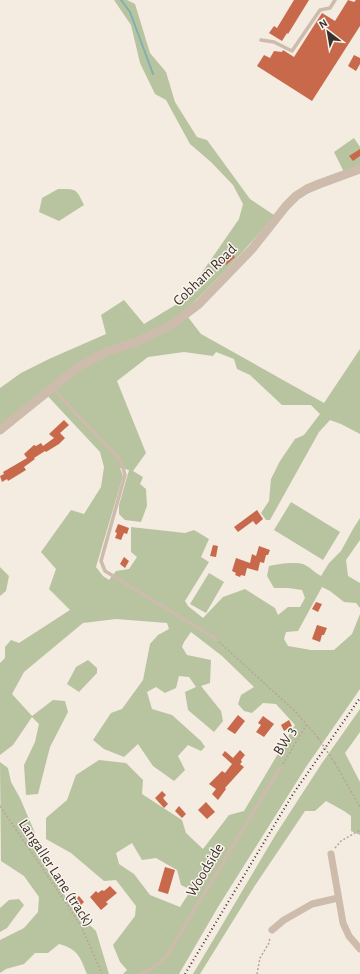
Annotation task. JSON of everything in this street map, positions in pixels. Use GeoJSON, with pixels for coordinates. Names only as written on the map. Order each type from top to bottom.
{"type":"FeatureCollection","features":[{"type":"Feature","properties":{"kind":"street","name":"Cobham Road"},"geometry":{"type":"LineString","coordinates":[[0,430],[78,367],[106,352],[136,342],[170,326],[199,304],[252,250],[286,206],[296,196],[307,189],[360,169]]}},
{"type":"Feature","properties":{"kind":"street"},"geometry":{"type":"LineString","coordinates":[[331,854],[342,917],[346,930],[360,949]]}},
{"type":"Feature","properties":{"kind":"street"},"geometry":{"type":"LineString","coordinates":[[272,930],[284,920],[312,904],[338,898]]}},
{"type":"Feature","properties":{"kind":"lane"},"geometry":{"type":"LineString","coordinates":[[261,40],[274,42],[292,51],[320,10],[330,8],[335,0]]}},
{"type":"Feature","properties":{"kind":"lane"},"geometry":{"type":"LineString","coordinates":[[52,388],[121,461],[125,475],[101,561],[106,571],[216,639]]}},
{"type":"Feature","properties":{"kind":"lane","name":"Woodside"},"geometry":{"type":"LineString","coordinates":[[141,974],[155,966],[166,957],[280,768]]}},
{"type":"Feature","properties":{"kind":"path"},"geometry":{"type":"LineString","coordinates":[[216,639],[296,712],[307,724],[335,763],[360,807]]}},
{"type":"Feature","properties":{"kind":"path","name":"BW 3"},"geometry":{"type":"LineString","coordinates":[[280,768],[307,724]]}},
{"type":"Feature","properties":{"kind":"path","name":"Langaller Lane (track)"},"geometry":{"type":"LineString","coordinates":[[0,806],[82,928],[102,974]]}},
{"type":"Feature","properties":{"kind":"path"},"geometry":{"type":"LineString","coordinates":[[331,854],[341,840],[360,830]]}},
{"type":"Feature","properties":{"kind":"path"},"geometry":{"type":"LineString","coordinates":[[257,974],[260,958],[269,943],[272,930]]}},
{"type":"Feature","properties":{"kind":"green space"},"geometry":{"type":"Polygon","coordinates":[[[114,0],[127,0],[135,4],[150,53],[166,72],[175,102],[197,137],[207,140],[250,199],[274,215],[253,241],[184,312],[201,334],[324,403],[360,349],[360,434],[330,420],[319,432],[270,520],[266,520],[261,513],[269,501],[271,479],[280,461],[295,439],[304,435],[320,414],[311,405],[282,405],[250,375],[237,369],[234,359],[216,352],[213,356],[184,352],[148,357],[117,381],[146,453],[133,471],[143,477],[140,484],[146,489],[147,506],[141,522],[125,520],[119,514],[119,505],[129,470],[120,468],[123,476],[96,567],[103,576],[109,580],[116,571],[129,569],[137,557],[131,552],[131,527],[185,533],[194,530],[209,539],[201,557],[209,562],[185,601],[188,606],[203,618],[223,597],[245,589],[275,608],[278,615],[288,607],[300,607],[305,598],[302,590],[274,588],[267,576],[269,566],[298,563],[307,566],[321,576],[329,563],[341,551],[360,518],[360,540],[346,560],[348,576],[360,583],[360,608],[356,603],[344,602],[330,591],[322,587],[298,631],[286,632],[284,639],[288,646],[311,650],[334,650],[352,634],[360,614],[360,689],[306,767],[218,907],[179,974],[123,974],[127,970],[120,962],[113,945],[135,916],[136,906],[116,880],[104,881],[71,853],[46,839],[46,818],[67,800],[76,775],[99,760],[126,763],[143,780],[142,794],[182,820],[186,833],[203,849],[229,815],[244,811],[295,725],[276,704],[263,703],[252,713],[244,711],[238,704],[241,695],[254,687],[222,656],[191,632],[182,647],[187,655],[211,660],[210,683],[201,686],[221,711],[223,721],[214,732],[188,710],[185,692],[196,687],[189,677],[179,676],[176,688],[165,693],[156,687],[147,692],[152,709],[172,715],[201,741],[205,747],[201,751],[188,745],[178,756],[185,770],[174,781],[153,766],[138,744],[124,757],[104,749],[93,740],[111,713],[122,709],[143,680],[150,644],[158,635],[169,629],[167,623],[116,619],[83,623],[24,672],[12,694],[32,716],[53,700],[65,701],[68,712],[50,747],[38,794],[26,795],[24,765],[35,742],[39,724],[32,717],[13,745],[0,755],[0,663],[5,658],[5,647],[11,640],[19,643],[70,610],[49,589],[56,569],[41,552],[71,510],[84,514],[101,487],[104,467],[100,452],[43,391],[0,426],[0,388],[21,373],[106,334],[101,315],[124,300],[144,324],[177,304],[203,271],[239,219],[243,204],[233,185],[211,162],[190,144],[166,100],[155,94],[140,63],[131,25],[114,0]],[[132,843],[116,853],[119,864],[134,874],[150,895],[180,907],[191,890],[181,885],[177,870],[156,858],[142,860],[132,843]]]}},
{"type":"Feature","properties":{"kind":"green space"},"geometry":{"type":"Polygon","coordinates":[[[354,138],[360,147],[360,165],[344,172],[334,152],[354,138]]]}},
{"type":"Feature","properties":{"kind":"green space"},"geometry":{"type":"Polygon","coordinates":[[[58,189],[69,189],[77,192],[84,205],[59,221],[39,212],[42,198],[58,189]]]}},
{"type":"Feature","properties":{"kind":"green space"},"geometry":{"type":"Polygon","coordinates":[[[291,502],[340,532],[323,560],[274,530],[291,502]]]}},
{"type":"Feature","properties":{"kind":"green space"},"geometry":{"type":"Polygon","coordinates":[[[0,567],[9,576],[6,591],[0,596],[0,567]]]}},
{"type":"Feature","properties":{"kind":"green space"},"geometry":{"type":"Polygon","coordinates":[[[209,573],[224,582],[206,613],[190,604],[209,573]]]}},
{"type":"Feature","properties":{"kind":"green space"},"geometry":{"type":"Polygon","coordinates":[[[88,660],[97,668],[97,673],[79,692],[67,684],[76,667],[88,660]]]}},
{"type":"Feature","properties":{"kind":"green space"},"geometry":{"type":"Polygon","coordinates":[[[360,709],[360,732],[345,753],[360,782],[360,835],[351,831],[351,816],[326,801],[315,811],[305,811],[254,887],[200,974],[193,974],[276,834],[322,763],[360,709]]]}},
{"type":"Feature","properties":{"kind":"green space"},"geometry":{"type":"Polygon","coordinates":[[[0,762],[8,768],[11,782],[20,798],[35,833],[36,852],[75,911],[96,931],[109,974],[87,974],[78,954],[70,948],[59,944],[48,953],[35,953],[24,964],[6,969],[0,973],[0,940],[24,928],[38,912],[39,897],[24,876],[1,861],[0,762]]]}},
{"type":"Feature","properties":{"kind":"green space"},"geometry":{"type":"Polygon","coordinates":[[[19,899],[24,905],[7,928],[0,932],[0,908],[9,900],[19,899]]]}},
{"type":"Feature","properties":{"kind":"building"},"geometry":{"type":"Polygon","coordinates":[[[294,0],[309,0],[282,41],[269,33],[274,26],[277,28],[294,0]]]}},
{"type":"Feature","properties":{"kind":"building"},"geometry":{"type":"Polygon","coordinates":[[[348,0],[354,2],[356,0],[360,0],[360,26],[312,101],[257,66],[264,55],[270,58],[274,51],[282,52],[283,50],[294,57],[322,13],[335,21],[348,0]]]}},
{"type":"Feature","properties":{"kind":"building"},"geometry":{"type":"Polygon","coordinates":[[[354,55],[360,58],[360,64],[356,71],[348,66],[354,55]]]}},
{"type":"Feature","properties":{"kind":"building"},"geometry":{"type":"Polygon","coordinates":[[[360,149],[360,156],[353,161],[349,156],[360,149]]]}},
{"type":"Feature","properties":{"kind":"building"},"geometry":{"type":"Polygon","coordinates":[[[229,251],[235,257],[226,265],[221,260],[229,251]]]}},
{"type":"Feature","properties":{"kind":"building"},"geometry":{"type":"Polygon","coordinates":[[[64,420],[69,425],[60,433],[65,438],[59,444],[34,458],[35,459],[24,467],[26,470],[8,481],[7,479],[2,482],[0,476],[4,474],[3,472],[27,458],[24,454],[34,445],[36,446],[41,443],[43,446],[54,438],[49,434],[64,420]]]}},
{"type":"Feature","properties":{"kind":"building"},"geometry":{"type":"Polygon","coordinates":[[[257,510],[263,519],[256,525],[253,521],[238,532],[234,527],[257,510]]]}},
{"type":"Feature","properties":{"kind":"building"},"geometry":{"type":"Polygon","coordinates":[[[118,524],[129,528],[127,534],[124,533],[121,540],[115,538],[117,533],[115,532],[118,524]]]}},
{"type":"Feature","properties":{"kind":"building"},"geometry":{"type":"Polygon","coordinates":[[[213,545],[218,546],[216,557],[210,556],[213,545]]]}},
{"type":"Feature","properties":{"kind":"building"},"geometry":{"type":"Polygon","coordinates":[[[259,546],[270,550],[268,555],[266,555],[264,563],[260,562],[258,571],[247,568],[245,576],[241,575],[240,577],[235,575],[236,573],[232,571],[236,558],[250,563],[252,554],[256,556],[259,546]]]}},
{"type":"Feature","properties":{"kind":"building"},"geometry":{"type":"Polygon","coordinates":[[[124,557],[129,561],[125,568],[120,564],[124,557]]]}},
{"type":"Feature","properties":{"kind":"building"},"geometry":{"type":"Polygon","coordinates":[[[316,602],[322,604],[318,612],[312,609],[316,602]]]}},
{"type":"Feature","properties":{"kind":"building"},"geometry":{"type":"Polygon","coordinates":[[[317,625],[327,628],[324,635],[322,635],[320,642],[312,639],[317,625]]]}},
{"type":"Feature","properties":{"kind":"building"},"geometry":{"type":"Polygon","coordinates":[[[238,715],[245,721],[235,734],[227,729],[238,715]]]}},
{"type":"Feature","properties":{"kind":"building"},"geometry":{"type":"Polygon","coordinates":[[[263,716],[274,724],[264,737],[256,732],[261,725],[258,723],[263,716]]]}},
{"type":"Feature","properties":{"kind":"building"},"geometry":{"type":"Polygon","coordinates":[[[289,720],[292,726],[284,731],[281,725],[289,720]]]}},
{"type":"Feature","properties":{"kind":"building"},"geometry":{"type":"Polygon","coordinates":[[[240,750],[245,755],[240,764],[244,767],[225,788],[226,789],[218,800],[212,794],[216,789],[209,784],[222,771],[225,773],[232,764],[222,755],[225,751],[233,758],[240,750]]]}},
{"type":"Feature","properties":{"kind":"building"},"geometry":{"type":"Polygon","coordinates":[[[162,791],[166,795],[163,798],[168,804],[164,808],[155,798],[162,791]]]}},
{"type":"Feature","properties":{"kind":"building"},"geometry":{"type":"Polygon","coordinates":[[[206,802],[215,812],[207,819],[198,810],[206,802]]]}},
{"type":"Feature","properties":{"kind":"building"},"geometry":{"type":"Polygon","coordinates":[[[179,806],[186,814],[182,818],[175,811],[179,806]]]}},
{"type":"Feature","properties":{"kind":"building"},"geometry":{"type":"Polygon","coordinates":[[[165,867],[175,870],[168,894],[158,891],[165,867]]]}},
{"type":"Feature","properties":{"kind":"building"},"geometry":{"type":"Polygon","coordinates":[[[110,886],[117,893],[106,902],[108,904],[101,910],[90,897],[96,891],[98,893],[102,890],[104,891],[110,886]]]}},
{"type":"Feature","properties":{"kind":"building"},"geometry":{"type":"Polygon","coordinates":[[[79,896],[84,902],[80,906],[74,900],[79,896]]]}},
{"type":"Feature","properties":{"kind":"waterway"},"geometry":{"type":"LineString","coordinates":[[121,0],[130,12],[153,74]]}},
{"type":"Feature","properties":{"kind":"railway"},"geometry":{"type":"LineString","coordinates":[[185,974],[293,794],[360,698]]}}]}
